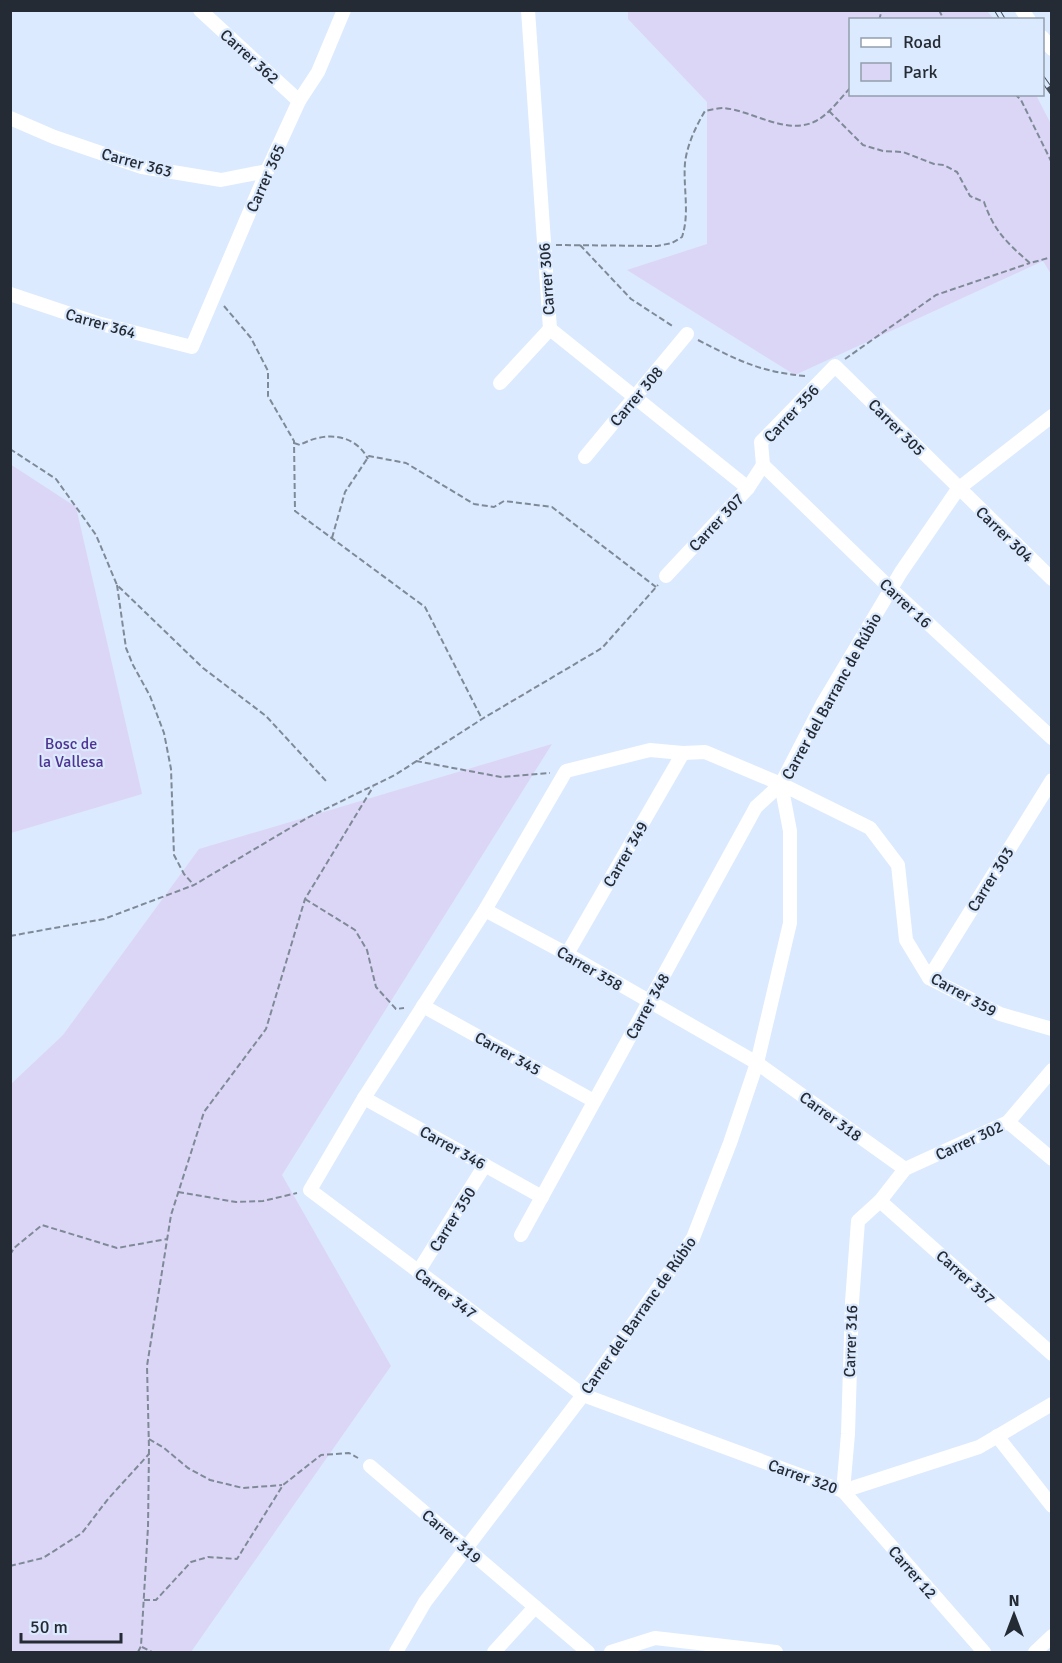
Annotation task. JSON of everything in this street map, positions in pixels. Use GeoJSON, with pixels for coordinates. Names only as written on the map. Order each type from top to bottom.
{"type":"FeatureCollection","features":[{"type":"Feature","properties":{"kind":"street","name":"Carrer 362"},"geometry":{"type":"LineString","coordinates":[[200,10],[300,101]]}},
{"type":"Feature","properties":{"kind":"street","name":"Carrer 365"},"geometry":{"type":"LineString","coordinates":[[192,347],[267,171],[300,101],[318,72],[344,10]]}},
{"type":"Feature","properties":{"kind":"street","name":"Carrer 306"},"geometry":{"type":"LineString","coordinates":[[528,10],[550,329],[748,488]]}},
{"type":"Feature","properties":{"kind":"street","name":"Carrer 363"},"geometry":{"type":"LineString","coordinates":[[10,118],[54,137],[142,167],[221,180],[267,171]]}},
{"type":"Feature","properties":{"kind":"street","name":"Carrer 364"},"geometry":{"type":"LineString","coordinates":[[10,294],[98,323],[192,347]]}},
{"type":"Feature","properties":{"kind":"street"},"geometry":{"type":"LineString","coordinates":[[500,383],[550,329]]}},
{"type":"Feature","properties":{"kind":"street","name":"Carrer 308"},"geometry":{"type":"LineString","coordinates":[[585,457],[687,334]]}},
{"type":"Feature","properties":{"kind":"street","name":"Carrer 356"},"geometry":{"type":"LineString","coordinates":[[763,465],[761,442],[835,366]]}},
{"type":"Feature","properties":{"kind":"street","name":"Carrer 305"},"geometry":{"type":"LineString","coordinates":[[835,366],[958,489]]}},
{"type":"Feature","properties":{"kind":"street","name":"Carrer del Barranc de Rúbio"},"geometry":{"type":"LineString","coordinates":[[396,1653],[426,1602],[583,1395],[693,1238],[730,1143],[757,1063],[790,923],[790,831],[781,784],[823,703],[891,589],[958,489],[1052,416]]}},
{"type":"Feature","properties":{"kind":"street","name":"Carrer 307"},"geometry":{"type":"LineString","coordinates":[[666,576],[748,488],[763,465]]}},
{"type":"Feature","properties":{"kind":"street","name":"Carrer 16"},"geometry":{"type":"LineString","coordinates":[[763,465],[891,589],[1052,738]]}},
{"type":"Feature","properties":{"kind":"street","name":"Carrer 304"},"geometry":{"type":"LineString","coordinates":[[958,489],[1052,579]]}},
{"type":"Feature","properties":{"kind":"street","name":"Carrer 359"},"geometry":{"type":"LineString","coordinates":[[566,771],[650,750],[705,752],[781,784],[870,828],[898,865],[906,940],[928,978],[1000,1014],[1052,1029]]}},
{"type":"Feature","properties":{"kind":"street","name":"Carrer 349"},"geometry":{"type":"LineString","coordinates":[[567,954],[683,753]]}},
{"type":"Feature","properties":{"kind":"street"},"geometry":{"type":"LineString","coordinates":[[310,1190],[364,1098],[485,910],[566,771]]}},
{"type":"Feature","properties":{"kind":"street","name":"Carrer 303"},"geometry":{"type":"LineString","coordinates":[[928,978],[1052,780]]}},
{"type":"Feature","properties":{"kind":"street","name":"Carrer 348"},"geometry":{"type":"LineString","coordinates":[[521,1235],[756,807],[781,784]]}},
{"type":"Feature","properties":{"kind":"street","name":"Carrer 358"},"geometry":{"type":"LineString","coordinates":[[485,910],[567,954],[757,1063]]}},
{"type":"Feature","properties":{"kind":"street","name":"Carrer 345"},"geometry":{"type":"LineString","coordinates":[[423,1006],[594,1101]]}},
{"type":"Feature","properties":{"kind":"street","name":"Carrer 318"},"geometry":{"type":"LineString","coordinates":[[757,1063],[905,1169]]}},
{"type":"Feature","properties":{"kind":"street","name":"Carrer 302"},"geometry":{"type":"LineString","coordinates":[[880,1201],[905,1169],[1008,1122],[1052,1070]]}},
{"type":"Feature","properties":{"kind":"street","name":"Carrer 346"},"geometry":{"type":"LineString","coordinates":[[364,1098],[542,1197]]}},
{"type":"Feature","properties":{"kind":"street"},"geometry":{"type":"LineString","coordinates":[[1008,1122],[1052,1159]]}},
{"type":"Feature","properties":{"kind":"street","name":"Carrer 350"},"geometry":{"type":"LineString","coordinates":[[418,1272],[485,1165]]}},
{"type":"Feature","properties":{"kind":"street","name":"Carrer 347"},"geometry":{"type":"LineString","coordinates":[[310,1190],[583,1395]]}},
{"type":"Feature","properties":{"kind":"street","name":"Carrer 357"},"geometry":{"type":"LineString","coordinates":[[880,1201],[1052,1354]]}},
{"type":"Feature","properties":{"kind":"street","name":"Carrer 316"},"geometry":{"type":"LineString","coordinates":[[843,1491],[848,1434],[852,1302],[858,1221],[880,1201]]}},
{"type":"Feature","properties":{"kind":"street","name":"Carrer 320"},"geometry":{"type":"LineString","coordinates":[[583,1395],[843,1491],[979,1447],[1052,1404]]}},
{"type":"Feature","properties":{"kind":"street"},"geometry":{"type":"LineString","coordinates":[[998,1436],[1052,1506]]}},
{"type":"Feature","properties":{"kind":"street","name":"Carrer 319"},"geometry":{"type":"LineString","coordinates":[[370,1466],[588,1653]]}},
{"type":"Feature","properties":{"kind":"street","name":"Carrer 12"},"geometry":{"type":"LineString","coordinates":[[843,1491],[984,1653]]}},
{"type":"Feature","properties":{"kind":"street"},"geometry":{"type":"LineString","coordinates":[[494,1653],[535,1607]]}},
{"type":"Feature","properties":{"kind":"street"},"geometry":{"type":"LineString","coordinates":[[1035,1653],[1052,1636]]}},
{"type":"Feature","properties":{"kind":"street"},"geometry":{"type":"LineString","coordinates":[[611,1653],[655,1638],[776,1653]]}},
{"type":"Feature","properties":{"kind":"path"},"geometry":{"type":"LineString","coordinates":[[544,245],[657,246],[672,243],[682,237],[686,226],[685,164],[698,123],[705,111],[721,108],[783,124],[803,125],[816,121],[829,111],[849,89]]}},
{"type":"Feature","properties":{"kind":"path"},"geometry":{"type":"LineString","coordinates":[[1017,96],[1052,163]]}},
{"type":"Feature","properties":{"kind":"path"},"geometry":{"type":"LineString","coordinates":[[829,111],[863,145],[883,151],[903,152],[957,172],[970,196],[984,202],[991,222],[1003,240],[1030,263]]}},
{"type":"Feature","properties":{"kind":"path"},"geometry":{"type":"LineString","coordinates":[[580,245],[631,299],[662,320],[752,367],[781,374],[810,377]]}},
{"type":"Feature","properties":{"kind":"path"},"geometry":{"type":"LineString","coordinates":[[835,366],[864,348],[936,295],[1052,257]]}},
{"type":"Feature","properties":{"kind":"path"},"geometry":{"type":"LineString","coordinates":[[214,295],[251,338],[268,371],[268,396],[294,444],[295,511],[425,607],[482,719]]}},
{"type":"Feature","properties":{"kind":"path"},"geometry":{"type":"LineString","coordinates":[[294,444],[300,446],[312,438],[334,435],[363,448],[368,459]]}},
{"type":"Feature","properties":{"kind":"path"},"geometry":{"type":"LineString","coordinates":[[10,449],[56,479],[96,535],[117,585],[126,648],[150,696],[164,733],[171,769],[174,855],[184,874],[194,885]]}},
{"type":"Feature","properties":{"kind":"path"},"geometry":{"type":"LineString","coordinates":[[332,538],[345,492],[369,456],[406,463],[474,504],[494,507],[504,501],[552,507],[656,587]]}},
{"type":"Feature","properties":{"kind":"path"},"geometry":{"type":"LineString","coordinates":[[10,936],[104,918],[194,885],[307,818],[373,787],[602,648],[666,576]]}},
{"type":"Feature","properties":{"kind":"path"},"geometry":{"type":"LineString","coordinates":[[117,585],[203,668],[266,716],[327,782]]}},
{"type":"Feature","properties":{"kind":"path"},"geometry":{"type":"LineString","coordinates":[[416,761],[501,777],[566,771]]}},
{"type":"Feature","properties":{"kind":"path"},"geometry":{"type":"LineString","coordinates":[[138,1653],[141,1646],[148,1527],[147,1366],[171,1215],[204,1112],[266,1029],[305,899],[373,787]]}},
{"type":"Feature","properties":{"kind":"path"},"geometry":{"type":"LineString","coordinates":[[305,899],[355,930],[367,950],[376,987],[396,1010],[423,1006]]}},
{"type":"Feature","properties":{"kind":"path"},"geometry":{"type":"LineString","coordinates":[[178,1192],[236,1202],[263,1201],[310,1190]]}},
{"type":"Feature","properties":{"kind":"path"},"geometry":{"type":"LineString","coordinates":[[10,1255],[14,1248],[42,1225],[117,1248],[167,1239]]}},
{"type":"Feature","properties":{"kind":"path"},"geometry":{"type":"LineString","coordinates":[[149,1439],[188,1468],[210,1480],[243,1488],[283,1485]]}},
{"type":"Feature","properties":{"kind":"path"},"geometry":{"type":"LineString","coordinates":[[144,1600],[156,1600],[191,1562],[208,1557],[237,1559],[283,1485],[321,1455],[349,1453],[370,1466]]}},
{"type":"Feature","properties":{"kind":"path"},"geometry":{"type":"LineString","coordinates":[[10,1566],[44,1558],[82,1533],[108,1499],[149,1454]]}},
{"type":"Feature","properties":{"kind":"path"},"geometry":{"type":"LineString","coordinates":[[141,1646],[152,1653]]}},
{"type":"Feature","properties":{"kind":"green space"},"geometry":{"type":"Polygon","coordinates":[[[628,11],[987,11],[993,18],[849,18],[849,96],[1037,96],[1051,124],[1051,274],[1043,261],[795,375],[627,270],[707,244],[707,102],[628,19],[628,11]]]}},
{"type":"Feature","properties":{"kind":"green space","name":"Bosc de la Vallesa"},"geometry":{"type":"Polygon","coordinates":[[[10,464],[76,507],[142,794],[11,833],[10,464]]]}},
{"type":"Feature","properties":{"kind":"green space"},"geometry":{"type":"Polygon","coordinates":[[[552,744],[282,1175],[391,1366],[191,1652],[11,1652],[11,1084],[63,1035],[199,849],[552,744]]]}},
{"type":"Feature","properties":{"kind":"railway"},"geometry":{"type":"LineString","coordinates":[[997,10],[1002,18]]}},
{"type":"Feature","properties":{"kind":"railway"},"geometry":{"type":"LineString","coordinates":[[1044,81],[1052,92]]}}]}
